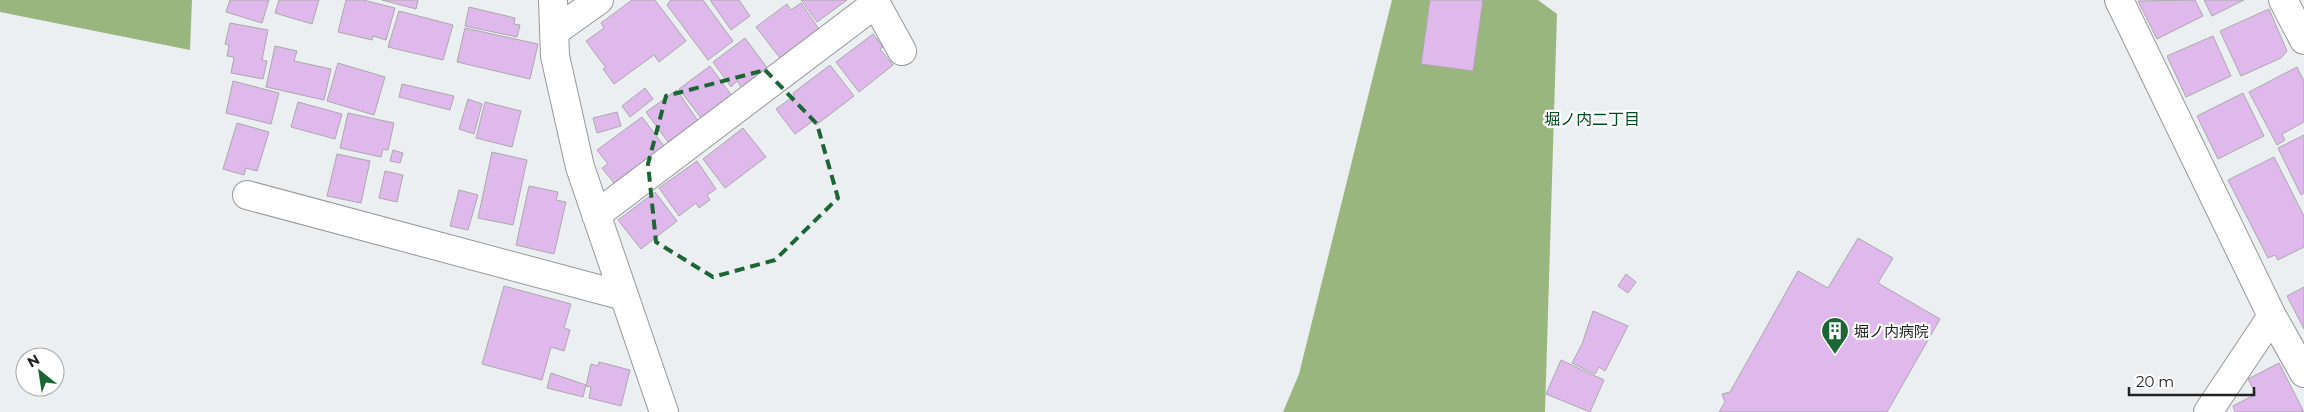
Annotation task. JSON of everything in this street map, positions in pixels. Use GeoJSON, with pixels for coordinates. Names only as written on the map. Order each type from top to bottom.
{"type":"FeatureCollection","features":[{"type":"Feature","properties":{"kind":"street"},"geometry":{"type":"LineString","coordinates":[[553,0],[555,56],[580,167],[664,412]]}},
{"type":"Feature","properties":{"kind":"street"},"geometry":{"type":"LineString","coordinates":[[554,32],[599,0]]}},
{"type":"Feature","properties":{"kind":"street"},"geometry":{"type":"LineString","coordinates":[[2120,0],[2272,316],[2304,372]]}},
{"type":"Feature","properties":{"kind":"street"},"geometry":{"type":"LineString","coordinates":[[2283,0],[2304,40]]}},
{"type":"Feature","properties":{"kind":"street"},"geometry":{"type":"LineString","coordinates":[[596,215],[874,2],[902,50]]}},
{"type":"Feature","properties":{"kind":"street"},"geometry":{"type":"LineString","coordinates":[[247,196],[624,296]]}},
{"type":"Feature","properties":{"kind":"street"},"geometry":{"type":"LineString","coordinates":[[2208,412],[2272,316]]}},
{"type":"Feature","properties":{"kind":"highlighted area"},"geometry":{"type":"Polygon","coordinates":[[[765,70],[817,124],[838,198],[775,260],[713,277],[656,242],[648,164],[666,96],[765,70]]]}},
{"type":"Feature","properties":{"kind":"green space"},"geometry":{"type":"Polygon","coordinates":[[[0,0],[192,0],[190,50],[0,12],[0,0]]]}},
{"type":"Feature","properties":{"kind":"green space"},"geometry":{"type":"Polygon","coordinates":[[[1392,0],[1538,0],[1557,14],[1545,412],[1283,412],[1299,374],[1392,0]]]}},
{"type":"Feature","properties":{"kind":"building"},"geometry":{"type":"Polygon","coordinates":[[[230,0],[269,0],[262,23],[226,12],[230,0]]]}},
{"type":"Feature","properties":{"kind":"building"},"geometry":{"type":"Polygon","coordinates":[[[279,0],[319,0],[312,24],[275,13],[279,0]]]}},
{"type":"Feature","properties":{"kind":"building"},"geometry":{"type":"Polygon","coordinates":[[[346,0],[363,0],[395,8],[386,40],[373,36],[372,40],[338,32],[346,0]]]}},
{"type":"Feature","properties":{"kind":"building"},"geometry":{"type":"Polygon","coordinates":[[[382,0],[418,0],[416,9],[382,0]]]}},
{"type":"Feature","properties":{"kind":"building"},"geometry":{"type":"Polygon","coordinates":[[[632,0],[655,0],[686,41],[659,62],[654,55],[614,84],[603,69],[606,68],[586,41],[604,28],[601,23],[632,0]]]}},
{"type":"Feature","properties":{"kind":"building"},"geometry":{"type":"Polygon","coordinates":[[[671,0],[703,0],[733,41],[708,60],[667,5],[671,0]]]}},
{"type":"Feature","properties":{"kind":"building"},"geometry":{"type":"Polygon","coordinates":[[[710,0],[739,0],[750,16],[731,30],[710,0]]]}},
{"type":"Feature","properties":{"kind":"building"},"geometry":{"type":"Polygon","coordinates":[[[801,0],[847,0],[817,22],[801,0]]]}},
{"type":"Feature","properties":{"kind":"building"},"geometry":{"type":"Polygon","coordinates":[[[1430,0],[1483,0],[1473,71],[1421,64],[1430,0]]]}},
{"type":"Feature","properties":{"kind":"building"},"geometry":{"type":"Polygon","coordinates":[[[2195,0],[2203,16],[2157,39],[2138,1],[2195,0]]]}},
{"type":"Feature","properties":{"kind":"building"},"geometry":{"type":"Polygon","coordinates":[[[2204,0],[2244,0],[2212,16],[2204,0]]]}},
{"type":"Feature","properties":{"kind":"building"},"geometry":{"type":"Polygon","coordinates":[[[801,3],[819,29],[780,58],[756,27],[787,4],[791,10],[801,3]]]}},
{"type":"Feature","properties":{"kind":"building"},"geometry":{"type":"Polygon","coordinates":[[[469,7],[515,18],[514,24],[520,25],[517,37],[465,26],[469,7]]]}},
{"type":"Feature","properties":{"kind":"building"},"geometry":{"type":"Polygon","coordinates":[[[2269,9],[2287,51],[2281,58],[2241,76],[2220,31],[2269,9]]]}},
{"type":"Feature","properties":{"kind":"building"},"geometry":{"type":"Polygon","coordinates":[[[399,11],[453,25],[443,60],[388,47],[399,11]]]}},
{"type":"Feature","properties":{"kind":"building"},"geometry":{"type":"Polygon","coordinates":[[[230,23],[268,30],[262,60],[267,61],[263,79],[231,73],[234,57],[227,56],[229,45],[225,44],[230,23]]]}},
{"type":"Feature","properties":{"kind":"building"},"geometry":{"type":"Polygon","coordinates":[[[465,28],[538,44],[530,79],[457,62],[465,28]]]}},
{"type":"Feature","properties":{"kind":"building"},"geometry":{"type":"Polygon","coordinates":[[[873,34],[883,47],[880,49],[893,65],[859,92],[836,62],[873,34]]]}},
{"type":"Feature","properties":{"kind":"building"},"geometry":{"type":"Polygon","coordinates":[[[2213,36],[2231,76],[2186,97],[2167,56],[2213,36]]]}},
{"type":"Feature","properties":{"kind":"building"},"geometry":{"type":"Polygon","coordinates":[[[745,38],[768,69],[742,88],[737,81],[731,87],[713,62],[745,38]]]}},
{"type":"Feature","properties":{"kind":"building"},"geometry":{"type":"Polygon","coordinates":[[[275,46],[297,51],[294,61],[331,69],[324,100],[266,87],[275,46]]]}},
{"type":"Feature","properties":{"kind":"building"},"geometry":{"type":"Polygon","coordinates":[[[338,63],[385,77],[374,115],[327,101],[338,63]]]}},
{"type":"Feature","properties":{"kind":"building"},"geometry":{"type":"Polygon","coordinates":[[[830,65],[854,96],[816,125],[813,121],[795,134],[776,109],[794,96],[793,93],[830,65]]]}},
{"type":"Feature","properties":{"kind":"building"},"geometry":{"type":"Polygon","coordinates":[[[710,66],[732,96],[701,118],[679,89],[710,66]]]}},
{"type":"Feature","properties":{"kind":"building"},"geometry":{"type":"Polygon","coordinates":[[[2297,67],[2304,81],[2304,122],[2282,134],[2285,140],[2277,145],[2249,92],[2297,67]]]}},
{"type":"Feature","properties":{"kind":"building"},"geometry":{"type":"Polygon","coordinates":[[[233,81],[279,93],[271,124],[226,113],[233,81]]]}},
{"type":"Feature","properties":{"kind":"building"},"geometry":{"type":"Polygon","coordinates":[[[402,84],[454,96],[450,110],[399,97],[402,84]]]}},
{"type":"Feature","properties":{"kind":"building"},"geometry":{"type":"Polygon","coordinates":[[[645,88],[653,99],[630,117],[622,106],[645,88]]]}},
{"type":"Feature","properties":{"kind":"building"},"geometry":{"type":"Polygon","coordinates":[[[677,90],[698,121],[668,142],[646,112],[677,90]]]}},
{"type":"Feature","properties":{"kind":"building"},"geometry":{"type":"Polygon","coordinates":[[[2243,93],[2264,136],[2218,159],[2197,116],[2243,93]]]}},
{"type":"Feature","properties":{"kind":"building"},"geometry":{"type":"Polygon","coordinates":[[[468,99],[482,104],[474,134],[459,129],[468,99]]]}},
{"type":"Feature","properties":{"kind":"building"},"geometry":{"type":"Polygon","coordinates":[[[298,102],[342,114],[335,139],[291,127],[298,102]]]}},
{"type":"Feature","properties":{"kind":"building"},"geometry":{"type":"Polygon","coordinates":[[[485,102],[521,111],[512,147],[476,138],[485,102]]]}},
{"type":"Feature","properties":{"kind":"building"},"geometry":{"type":"Polygon","coordinates":[[[617,112],[621,126],[597,133],[593,118],[617,112]]]}},
{"type":"Feature","properties":{"kind":"building"},"geometry":{"type":"Polygon","coordinates":[[[348,113],[394,123],[388,150],[383,149],[381,157],[340,148],[348,113]]]}},
{"type":"Feature","properties":{"kind":"building"},"geometry":{"type":"Polygon","coordinates":[[[642,117],[664,146],[614,183],[602,168],[608,164],[597,150],[642,117]]]}},
{"type":"Feature","properties":{"kind":"building"},"geometry":{"type":"Polygon","coordinates":[[[237,123],[269,132],[257,171],[246,168],[244,175],[223,169],[237,123]]]}},
{"type":"Feature","properties":{"kind":"building"},"geometry":{"type":"Polygon","coordinates":[[[743,128],[766,157],[725,188],[703,159],[743,128]]]}},
{"type":"Feature","properties":{"kind":"building"},"geometry":{"type":"Polygon","coordinates":[[[2304,135],[2304,193],[2301,195],[2278,148],[2304,135]]]}},
{"type":"Feature","properties":{"kind":"building"},"geometry":{"type":"Polygon","coordinates":[[[393,150],[403,153],[400,163],[390,161],[393,150]]]}},
{"type":"Feature","properties":{"kind":"building"},"geometry":{"type":"Polygon","coordinates":[[[492,152],[527,160],[513,225],[478,218],[492,152]]]}},
{"type":"Feature","properties":{"kind":"building"},"geometry":{"type":"Polygon","coordinates":[[[337,154],[370,161],[361,203],[327,196],[337,154]]]}},
{"type":"Feature","properties":{"kind":"building"},"geometry":{"type":"Polygon","coordinates":[[[2274,157],[2304,216],[2304,247],[2278,260],[2275,255],[2268,258],[2228,180],[2274,157]]]}},
{"type":"Feature","properties":{"kind":"building"},"geometry":{"type":"Polygon","coordinates":[[[697,161],[716,189],[707,195],[710,200],[699,208],[696,203],[679,216],[659,188],[697,161]]]}},
{"type":"Feature","properties":{"kind":"building"},"geometry":{"type":"Polygon","coordinates":[[[385,171],[403,175],[397,202],[379,198],[385,171]]]}},
{"type":"Feature","properties":{"kind":"building"},"geometry":{"type":"Polygon","coordinates":[[[529,186],[558,192],[556,200],[566,202],[554,254],[516,245],[529,186]]]}},
{"type":"Feature","properties":{"kind":"building"},"geometry":{"type":"Polygon","coordinates":[[[459,190],[478,195],[468,230],[450,226],[459,190]]]}},
{"type":"Feature","properties":{"kind":"building"},"geometry":{"type":"Polygon","coordinates":[[[655,192],[677,221],[641,249],[618,220],[655,192]]]}},
{"type":"Feature","properties":{"kind":"building","name":"堀ノ内病院"},"geometry":{"type":"Polygon","coordinates":[[[1858,238],[1893,258],[1878,283],[1940,319],[1887,412],[1719,412],[1725,402],[1722,394],[1730,392],[1798,271],[1828,288],[1858,238]]]}},
{"type":"Feature","properties":{"kind":"building"},"geometry":{"type":"Polygon","coordinates":[[[1626,274],[1636,282],[1628,293],[1618,286],[1626,274]]]}},
{"type":"Feature","properties":{"kind":"building"},"geometry":{"type":"Polygon","coordinates":[[[504,286],[571,304],[564,328],[570,330],[564,351],[551,347],[542,380],[482,364],[504,286]]]}},
{"type":"Feature","properties":{"kind":"building"},"geometry":{"type":"Polygon","coordinates":[[[2304,287],[2304,329],[2287,296],[2304,287]]]}},
{"type":"Feature","properties":{"kind":"building"},"geometry":{"type":"Polygon","coordinates":[[[1593,311],[1628,326],[1605,371],[1599,367],[1595,374],[1572,363],[1582,344],[1593,311]]]}},
{"type":"Feature","properties":{"kind":"building"},"geometry":{"type":"Polygon","coordinates":[[[1561,360],[1604,380],[1590,412],[1546,394],[1561,360]]]}},
{"type":"Feature","properties":{"kind":"building"},"geometry":{"type":"Polygon","coordinates":[[[599,362],[630,370],[621,406],[589,398],[591,387],[586,386],[591,364],[598,366],[599,362]]]}},
{"type":"Feature","properties":{"kind":"building"},"geometry":{"type":"Polygon","coordinates":[[[2279,363],[2304,412],[2235,412],[2233,406],[2256,394],[2248,379],[2279,363]]]}},
{"type":"Feature","properties":{"kind":"building"},"geometry":{"type":"Polygon","coordinates":[[[551,373],[586,385],[583,397],[547,388],[551,373]]]}},
{"type":"Feature","properties":{"kind":"place","name":"堀ノ内病院"},"geometry":{"type":"Point","coordinates":[1835,355]}},
{"type":"Feature","properties":{"kind":"district","name":"堀ノ内二丁目"},"geometry":{"type":"Point","coordinates":[1592,119]}}]}
